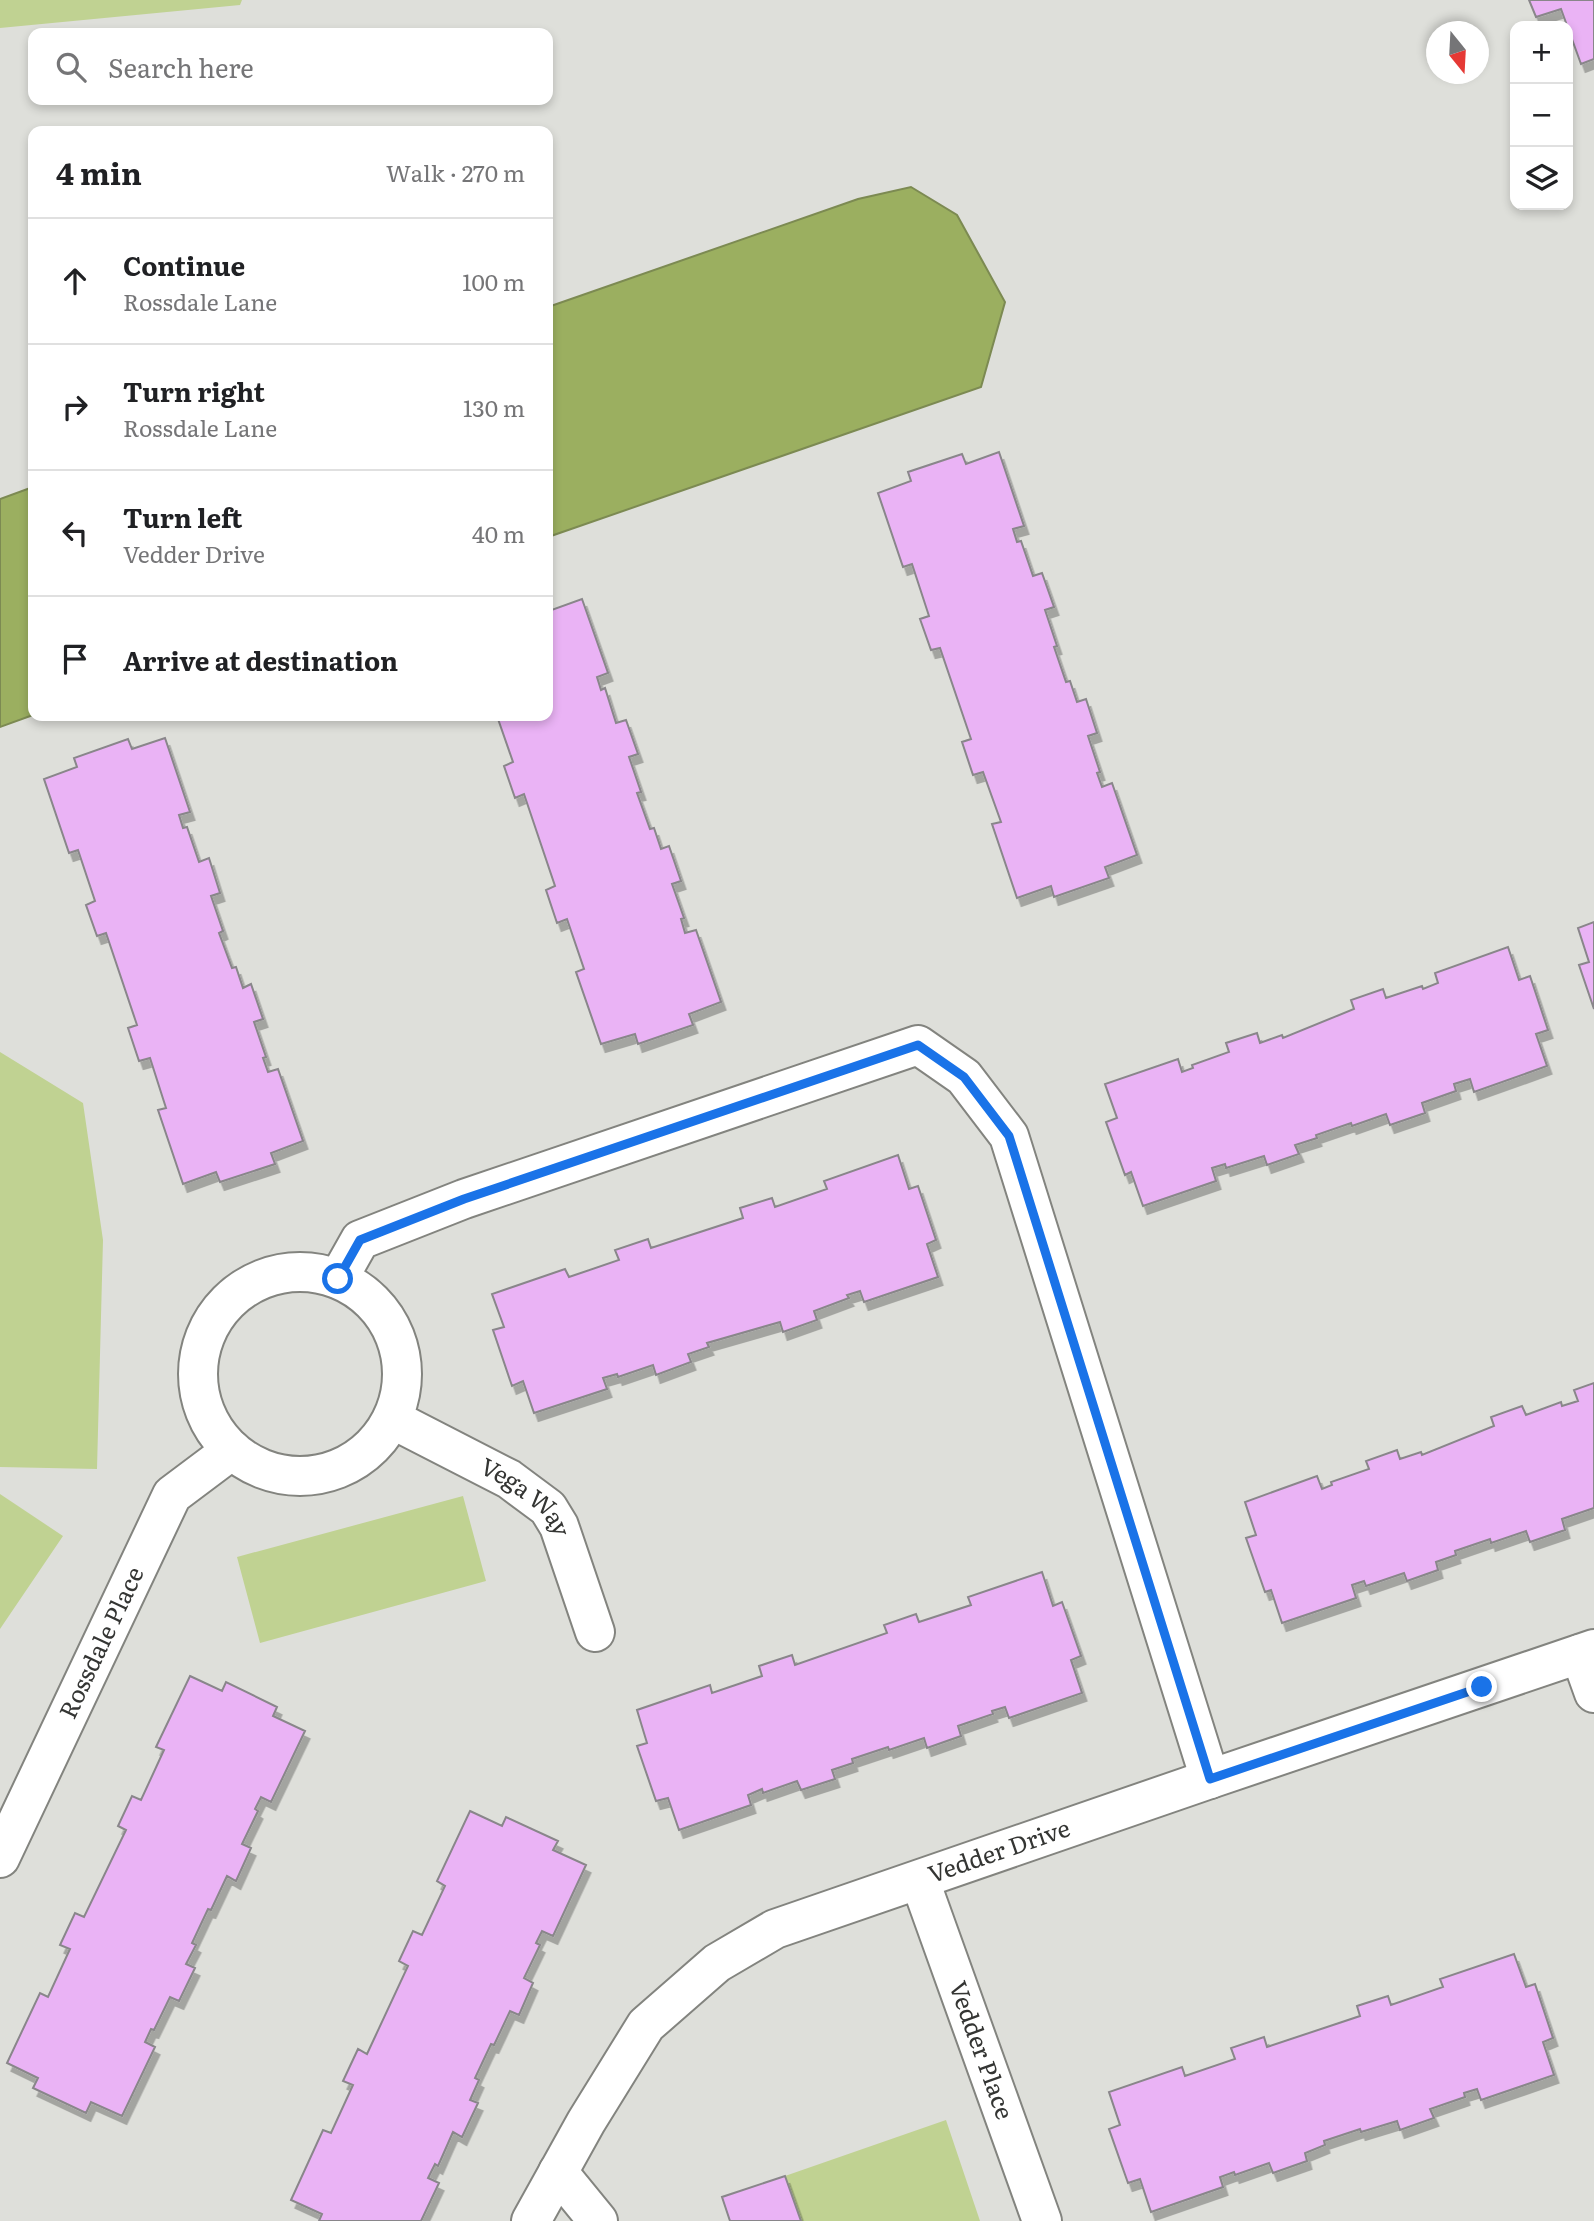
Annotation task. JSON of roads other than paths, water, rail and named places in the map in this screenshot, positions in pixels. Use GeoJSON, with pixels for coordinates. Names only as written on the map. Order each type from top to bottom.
{"type":"FeatureCollection","features":[{"type":"Feature","properties":{"kind":"street"},"geometry":{"type":"LineString","coordinates":[[338,1279],[360,1240],[464,1199],[918,1045],[964,1077],[1009,1136],[1210,1779]]}},
{"type":"Feature","properties":{"kind":"street"},"geometry":{"type":"LineString","coordinates":[[308,1272],[338,1279],[367,1296],[389,1322],[401,1353],[402,1387],[392,1419],[374,1445],[349,1464],[319,1474],[288,1476],[258,1467],[232,1450],[211,1426],[200,1396],[198,1365],[205,1334],[222,1307],[246,1286],[276,1274],[308,1272]]}},
{"type":"Feature","properties":{"kind":"street","name":"Vega Way"},"geometry":{"type":"LineString","coordinates":[[392,1419],[509,1479],[548,1508],[559,1526],[595,1632]]}},
{"type":"Feature","properties":{"kind":"street","name":"Rossdale Place"},"geometry":{"type":"LineString","coordinates":[[0,1858],[172,1495],[232,1450]]}},
{"type":"Feature","properties":{"kind":"street"},"geometry":{"type":"LineString","coordinates":[[1587,1651],[1594,1693]]}},
{"type":"Feature","properties":{"kind":"street","name":"Vedder Drive"},"geometry":{"type":"LineString","coordinates":[[531,2221],[646,2025],[717,1964],[775,1930],[1587,1651]]}},
{"type":"Feature","properties":{"kind":"street","name":"Vedder Place"},"geometry":{"type":"LineString","coordinates":[[920,1881],[1042,2221]]}},
{"type":"Feature","properties":{"kind":"street"},"geometry":{"type":"LineString","coordinates":[[558,2172],[598,2221]]}}]}
